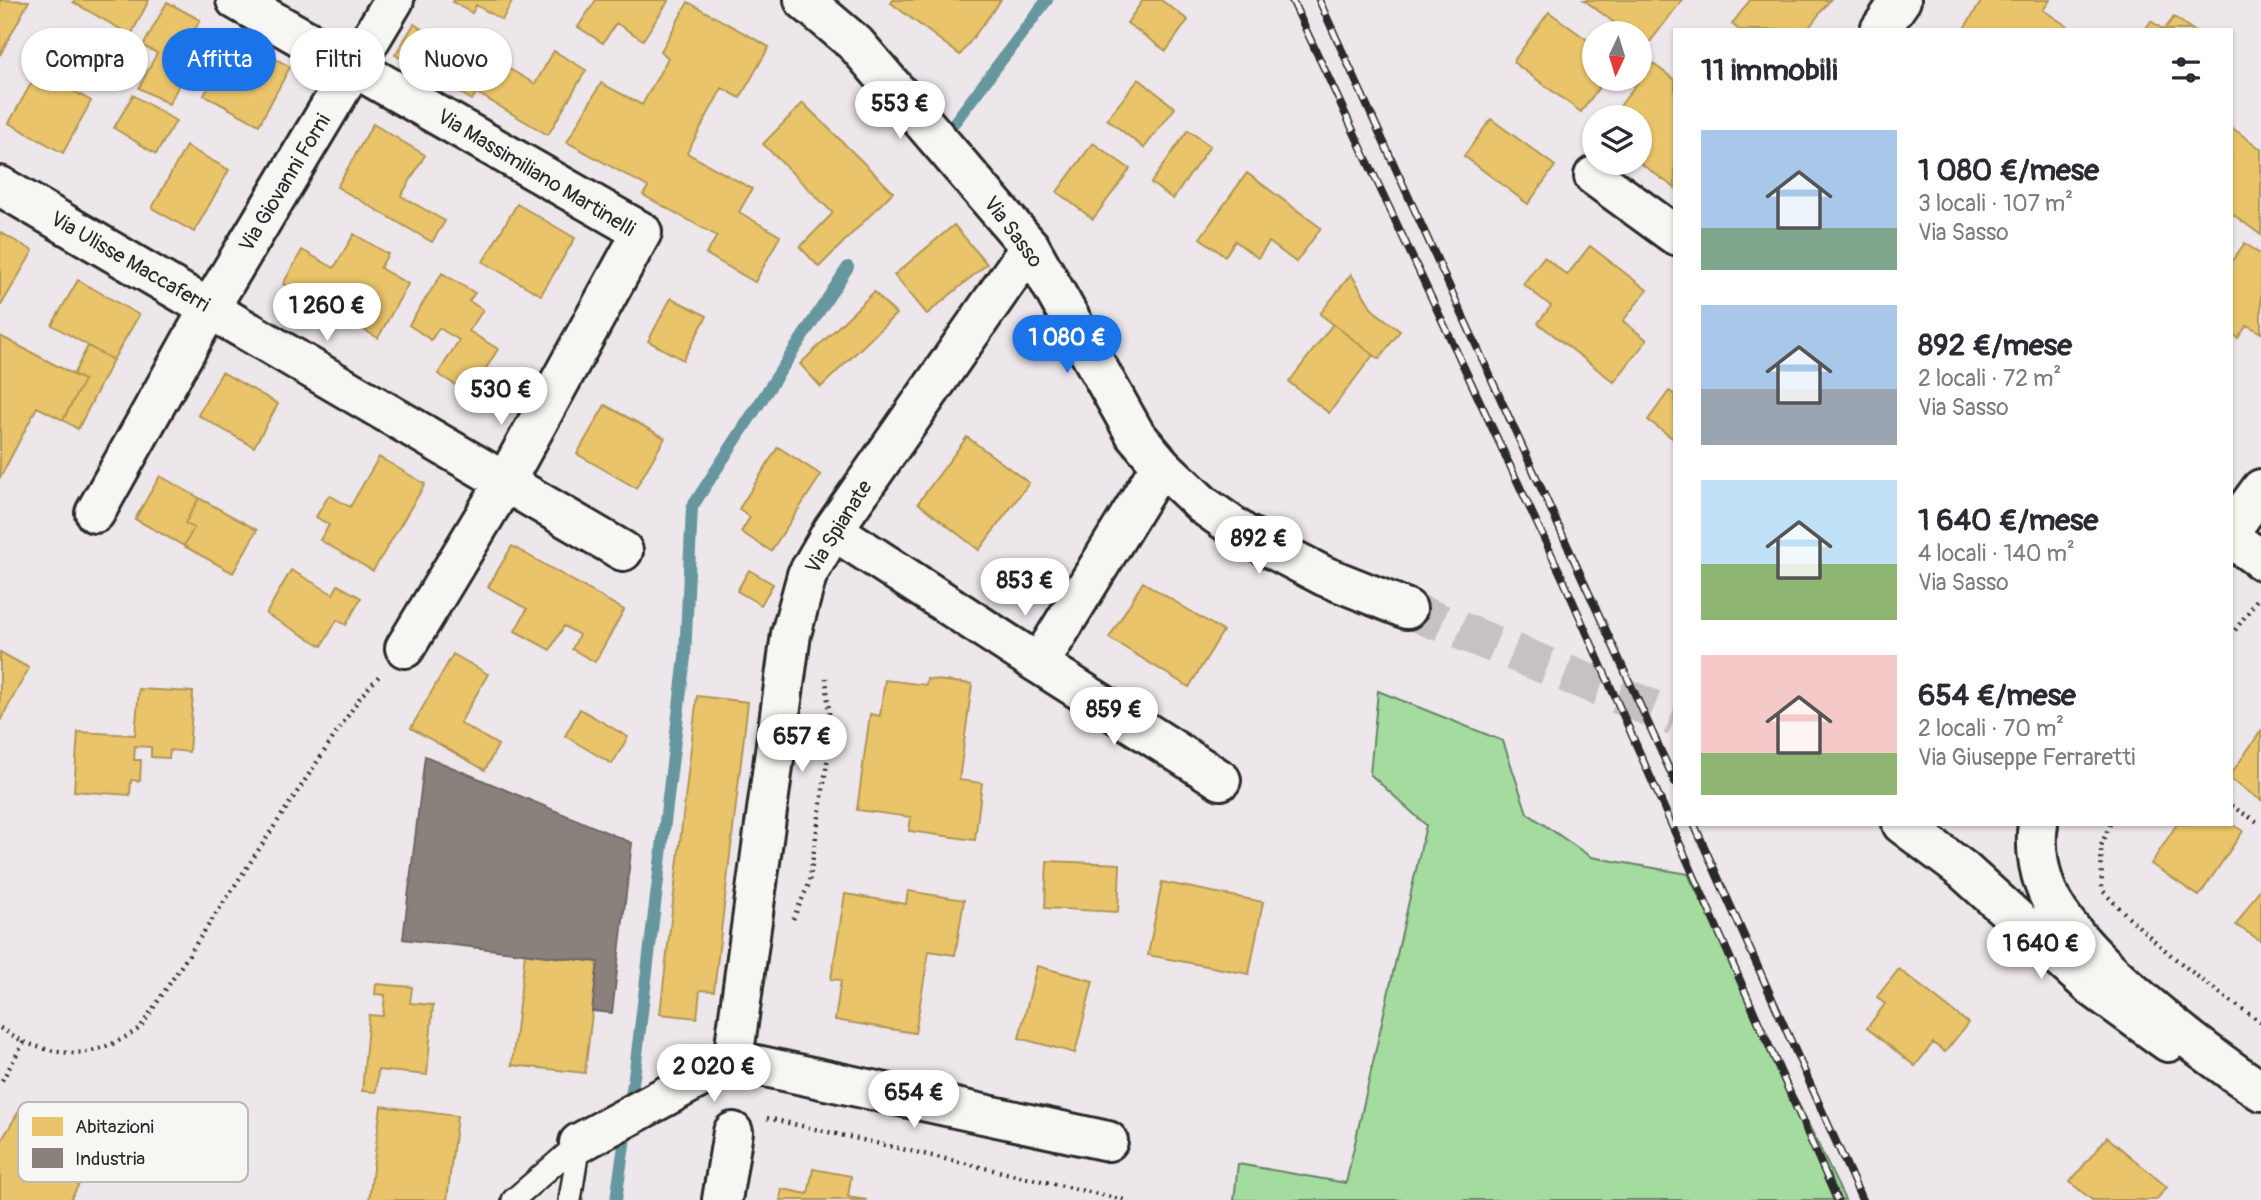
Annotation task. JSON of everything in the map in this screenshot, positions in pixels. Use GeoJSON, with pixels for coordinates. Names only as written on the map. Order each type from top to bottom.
{"type":"FeatureCollection","features":[{"type":"Feature","properties":{"kind":"street","name":"Via Massimiliano Martinelli"},"geometry":{"type":"LineString","coordinates":[[236,0],[290,31]]}},
{"type":"Feature","properties":{"kind":"street","name":"Via Giovanni Forni"},"geometry":{"type":"LineString","coordinates":[[378,28],[394,0]]}},
{"type":"Feature","properties":{"kind":"street","name":"Via Sasso"},"geometry":{"type":"LineString","coordinates":[[804,0],[856,44],[1030,247],[1135,434],[1161,465],[1203,505],[1244,534],[1324,576],[1407,609]]}},
{"type":"Feature","properties":{"kind":"street"},"geometry":{"type":"LineString","coordinates":[[1881,28],[1902,0]]}},
{"type":"Feature","properties":{"kind":"street","name":"Via Massimiliano Martinelli"},"geometry":{"type":"LineString","coordinates":[[385,85],[642,232],[505,482],[405,648]]}},
{"type":"Feature","properties":{"kind":"street","name":"Via Giovanni Forni"},"geometry":{"type":"LineString","coordinates":[[95,513],[209,309],[341,91]]}},
{"type":"Feature","properties":{"kind":"street"},"geometry":{"type":"LineString","coordinates":[[1594,176],[1673,233]]}},
{"type":"Feature","properties":{"kind":"street","name":"Via Ulisse Maccaferri"},"geometry":{"type":"LineString","coordinates":[[0,186],[623,551]]}},
{"type":"Feature","properties":{"kind":"street","name":"Via Spianate"},"geometry":{"type":"LineString","coordinates":[[751,1064],[791,634],[807,575],[833,530],[1030,247]]}},
{"type":"Feature","properties":{"kind":"street"},"geometry":{"type":"LineString","coordinates":[[1040,664],[1161,465]]}},
{"type":"Feature","properties":{"kind":"street"},"geometry":{"type":"LineString","coordinates":[[2233,527],[2261,489]]}},
{"type":"Feature","properties":{"kind":"street"},"geometry":{"type":"LineString","coordinates":[[833,530],[1221,780]]}},
{"type":"Feature","properties":{"kind":"street"},"geometry":{"type":"LineString","coordinates":[[2233,539],[2261,560]]}},
{"type":"Feature","properties":{"kind":"street"},"geometry":{"type":"LineString","coordinates":[[1905,826],[1963,870],[2091,986],[2171,1044],[2221,1064]]}},
{"type":"Feature","properties":{"kind":"street"},"geometry":{"type":"LineString","coordinates":[[2038,826],[2040,871],[2051,901],[2072,930],[2114,973],[2221,1064],[2261,1091]]}},
{"type":"Feature","properties":{"kind":"street"},"geometry":{"type":"LineString","coordinates":[[594,1134],[667,1095],[751,1064],[1108,1141]]}},
{"type":"Feature","properties":{"kind":"street"},"geometry":{"type":"LineString","coordinates":[[722,1200],[733,1132]]}},
{"type":"Feature","properties":{"kind":"lane"},"geometry":{"type":"LineString","coordinates":[[513,1200],[594,1134]]}},
{"type":"Feature","properties":{"kind":"lane"},"geometry":{"type":"LineString","coordinates":[[570,1200],[594,1134]]}},
{"type":"Feature","properties":{"kind":"path"},"geometry":{"type":"LineString","coordinates":[[2233,633],[2261,595]]}},
{"type":"Feature","properties":{"kind":"path"},"geometry":{"type":"LineString","coordinates":[[0,1028],[24,1042],[50,1052],[84,1054],[116,1044],[139,1028],[361,696],[405,648]]}},
{"type":"Feature","properties":{"kind":"path"},"geometry":{"type":"LineString","coordinates":[[790,928],[808,884],[831,736],[826,669]]}},
{"type":"Feature","properties":{"kind":"path"},"geometry":{"type":"LineString","coordinates":[[2233,807],[2261,824]]}},
{"type":"Feature","properties":{"kind":"path"},"geometry":{"type":"LineString","coordinates":[[2109,826],[2101,846],[2102,890],[2140,931],[2200,982],[2261,1022]]}},
{"type":"Feature","properties":{"kind":"path"},"geometry":{"type":"LineString","coordinates":[[0,1084],[24,1042]]}},
{"type":"Feature","properties":{"kind":"path"},"geometry":{"type":"LineString","coordinates":[[751,1064],[760,1116],[1124,1200]]}},
{"type":"Feature","properties":{"kind":"green space"},"geometry":{"type":"Polygon","coordinates":[[[1378,691],[1503,741],[1527,813],[1591,857],[1688,874],[1845,1200],[1234,1200],[1238,1164],[1346,1183],[1426,825],[1370,774],[1378,691]]]}},
{"type":"Feature","properties":{"kind":"building: Abitazioni"},"geometry":{"type":"Polygon","coordinates":[[[0,0],[29,1],[0,55],[0,0]]]}},
{"type":"Feature","properties":{"kind":"building: Abitazioni"},"geometry":{"type":"Polygon","coordinates":[[[149,0],[135,28],[119,28],[73,2],[149,0]]]}},
{"type":"Feature","properties":{"kind":"building: Abitazioni"},"geometry":{"type":"Polygon","coordinates":[[[596,0],[669,0],[643,40],[616,23],[603,43],[578,27],[596,0]]]}},
{"type":"Feature","properties":{"kind":"building: Abitazioni"},"geometry":{"type":"Polygon","coordinates":[[[893,0],[1001,0],[960,55],[891,3],[893,0]]]}},
{"type":"Feature","properties":{"kind":"building: Abitazioni"},"geometry":{"type":"Polygon","coordinates":[[[1143,0],[1161,0],[1188,20],[1166,51],[1127,23],[1143,0]]]}},
{"type":"Feature","properties":{"kind":"building: Abitazioni"},"geometry":{"type":"Polygon","coordinates":[[[1584,0],[1682,0],[1652,39],[1652,21],[1612,21],[1584,0]]]}},
{"type":"Feature","properties":{"kind":"building: Abitazioni"},"geometry":{"type":"Polygon","coordinates":[[[1750,0],[1830,0],[1809,28],[1737,28],[1732,24],[1750,0]]]}},
{"type":"Feature","properties":{"kind":"building: Abitazioni"},"geometry":{"type":"Polygon","coordinates":[[[1978,0],[2050,0],[2043,10],[2070,28],[1964,28],[1981,2],[1978,0]]]}},
{"type":"Feature","properties":{"kind":"building: Abitazioni"},"geometry":{"type":"Polygon","coordinates":[[[167,2],[200,20],[196,28],[162,28],[162,91],[176,91],[169,104],[145,91],[148,91],[148,70],[157,53],[148,48],[148,37],[167,2]]]}},
{"type":"Feature","properties":{"kind":"building: Abitazioni"},"geometry":{"type":"Polygon","coordinates":[[[453,2],[512,2],[502,20],[476,5],[472,13],[453,2]]]}},
{"type":"Feature","properties":{"kind":"building: Abitazioni"},"geometry":{"type":"Polygon","coordinates":[[[688,2],[769,47],[740,98],[722,88],[687,153],[752,189],[739,212],[780,236],[755,282],[706,254],[717,236],[643,195],[648,187],[567,142],[601,83],[642,105],[668,58],[661,51],[688,2]]]}},
{"type":"Feature","properties":{"kind":"building: Abitazioni"},"geometry":{"type":"Polygon","coordinates":[[[1549,12],[1582,36],[1582,91],[1596,91],[1586,105],[1582,105],[1581,112],[1513,62],[1549,12]]]}},
{"type":"Feature","properties":{"kind":"building: Abitazioni"},"geometry":{"type":"Polygon","coordinates":[[[2174,17],[2190,28],[2166,28],[2174,17]]]}},
{"type":"Feature","properties":{"kind":"building: Abitazioni"},"geometry":{"type":"Polygon","coordinates":[[[2151,21],[2161,28],[2146,28],[2151,21]]]}},
{"type":"Feature","properties":{"kind":"building: Abitazioni"},"geometry":{"type":"Polygon","coordinates":[[[554,51],[586,70],[548,135],[477,93],[512,91],[512,70],[535,84],[554,51]]]}},
{"type":"Feature","properties":{"kind":"building: Abitazioni"},"geometry":{"type":"Polygon","coordinates":[[[276,59],[290,67],[259,125],[204,95],[206,91],[276,91],[276,59]]]}},
{"type":"Feature","properties":{"kind":"building: Abitazioni"},"geometry":{"type":"Polygon","coordinates":[[[1652,63],[1673,79],[1673,187],[1652,172],[1652,105],[1621,105],[1631,91],[1652,91],[1652,63]]]}},
{"type":"Feature","properties":{"kind":"building: Abitazioni"},"geometry":{"type":"Polygon","coordinates":[[[1139,79],[1175,108],[1144,148],[1107,119],[1139,79]]]}},
{"type":"Feature","properties":{"kind":"building: Abitazioni"},"geometry":{"type":"Polygon","coordinates":[[[27,91],[73,91],[91,101],[63,153],[9,123],[27,91]]]}},
{"type":"Feature","properties":{"kind":"building: Abitazioni"},"geometry":{"type":"Polygon","coordinates":[[[457,91],[477,91],[472,100],[457,91]]]}},
{"type":"Feature","properties":{"kind":"building: Abitazioni"},"geometry":{"type":"Polygon","coordinates":[[[133,95],[176,121],[156,154],[114,128],[133,95]]]}},
{"type":"Feature","properties":{"kind":"building: Abitazioni"},"geometry":{"type":"Polygon","coordinates":[[[803,103],[893,192],[819,267],[800,247],[833,213],[763,144],[803,103]]]}},
{"type":"Feature","properties":{"kind":"building: Abitazioni"},"geometry":{"type":"Polygon","coordinates":[[[1491,119],[1555,166],[1528,204],[1464,156],[1491,119]]]}},
{"type":"Feature","properties":{"kind":"building: Abitazioni"},"geometry":{"type":"Polygon","coordinates":[[[373,124],[425,155],[401,196],[445,221],[432,242],[337,187],[373,124]]]}},
{"type":"Feature","properties":{"kind":"building: Abitazioni"},"geometry":{"type":"Polygon","coordinates":[[[2233,128],[2261,149],[2261,235],[2233,214],[2233,128]]]}},
{"type":"Feature","properties":{"kind":"building: Abitazioni"},"geometry":{"type":"Polygon","coordinates":[[[1188,130],[1210,146],[1173,199],[1151,183],[1188,130]]]}},
{"type":"Feature","properties":{"kind":"building: Abitazioni"},"geometry":{"type":"Polygon","coordinates":[[[1093,143],[1130,169],[1093,219],[1057,192],[1093,143]]]}},
{"type":"Feature","properties":{"kind":"building: Abitazioni"},"geometry":{"type":"Polygon","coordinates":[[[186,146],[229,170],[194,232],[152,208],[186,146]]]}},
{"type":"Feature","properties":{"kind":"building: Abitazioni"},"geometry":{"type":"Polygon","coordinates":[[[1247,173],[1321,228],[1296,262],[1269,242],[1258,258],[1235,241],[1225,256],[1200,238],[1247,173]]]}},
{"type":"Feature","properties":{"kind":"building: Abitazioni"},"geometry":{"type":"Polygon","coordinates":[[[517,204],[575,238],[541,295],[483,262],[517,204]]]}},
{"type":"Feature","properties":{"kind":"building: Abitazioni"},"geometry":{"type":"Polygon","coordinates":[[[954,225],[987,264],[927,314],[894,275],[954,225]]]}},
{"type":"Feature","properties":{"kind":"building: Abitazioni"},"geometry":{"type":"Polygon","coordinates":[[[0,232],[33,251],[0,307],[0,232]]]}},
{"type":"Feature","properties":{"kind":"building: Abitazioni"},"geometry":{"type":"Polygon","coordinates":[[[354,234],[388,254],[380,268],[408,284],[378,338],[283,284],[302,250],[334,268],[354,234]]]}},
{"type":"Feature","properties":{"kind":"building: Abitazioni"},"geometry":{"type":"Polygon","coordinates":[[[2245,243],[2261,255],[2261,333],[2247,325],[2238,338],[2233,334],[2233,259],[2245,243]]]}},
{"type":"Feature","properties":{"kind":"building: Abitazioni"},"geometry":{"type":"Polygon","coordinates":[[[1590,246],[1647,290],[1623,321],[1647,340],[1614,382],[1538,323],[1551,306],[1523,284],[1544,257],[1567,275],[1590,246]]]}},
{"type":"Feature","properties":{"kind":"building: Abitazioni"},"geometry":{"type":"Polygon","coordinates":[[[442,273],[475,293],[469,301],[483,310],[469,331],[498,349],[470,394],[438,374],[459,340],[439,328],[431,340],[409,325],[442,273]]]}},
{"type":"Feature","properties":{"kind":"building: Abitazioni"},"geometry":{"type":"Polygon","coordinates":[[[1351,274],[1373,310],[1400,331],[1379,359],[1320,314],[1351,274]]]}},
{"type":"Feature","properties":{"kind":"building: Abitazioni"},"geometry":{"type":"Polygon","coordinates":[[[78,280],[139,315],[113,360],[52,325],[78,280]]]}},
{"type":"Feature","properties":{"kind":"building: Abitazioni"},"geometry":{"type":"Polygon","coordinates":[[[874,292],[896,314],[821,387],[800,364],[874,292]]]}},
{"type":"Feature","properties":{"kind":"building: Abitazioni"},"geometry":{"type":"Polygon","coordinates":[[[671,298],[707,316],[683,360],[648,341],[671,298]]]}},
{"type":"Feature","properties":{"kind":"building: Abitazioni"},"geometry":{"type":"Polygon","coordinates":[[[1333,324],[1373,355],[1329,413],[1289,382],[1333,324]]]}},
{"type":"Feature","properties":{"kind":"building: Abitazioni"},"geometry":{"type":"Polygon","coordinates":[[[0,336],[84,380],[63,420],[37,407],[0,478],[0,336]]]}},
{"type":"Feature","properties":{"kind":"building: Abitazioni"},"geometry":{"type":"Polygon","coordinates":[[[88,346],[113,360],[78,429],[63,420],[84,380],[73,375],[88,346]]]}},
{"type":"Feature","properties":{"kind":"building: Abitazioni"},"geometry":{"type":"Polygon","coordinates":[[[222,372],[278,404],[254,447],[198,415],[222,372]]]}},
{"type":"Feature","properties":{"kind":"building: Abitazioni"},"geometry":{"type":"Polygon","coordinates":[[[1669,391],[1673,394],[1673,439],[1648,420],[1669,391]]]}},
{"type":"Feature","properties":{"kind":"building: Abitazioni"},"geometry":{"type":"Polygon","coordinates":[[[605,405],[665,438],[636,488],[577,454],[605,405]]]}},
{"type":"Feature","properties":{"kind":"building: Abitazioni"},"geometry":{"type":"Polygon","coordinates":[[[967,437],[1029,483],[979,550],[918,503],[967,437]]]}},
{"type":"Feature","properties":{"kind":"building: Abitazioni"},"geometry":{"type":"Polygon","coordinates":[[[778,447],[821,475],[771,551],[741,532],[750,517],[739,509],[778,447]]]}},
{"type":"Feature","properties":{"kind":"building: Abitazioni"},"geometry":{"type":"Polygon","coordinates":[[[379,457],[425,484],[373,571],[320,540],[329,525],[316,517],[329,495],[350,507],[379,457]]]}},
{"type":"Feature","properties":{"kind":"building: Abitazioni"},"geometry":{"type":"Polygon","coordinates":[[[160,476],[199,498],[185,523],[194,528],[184,546],[135,519],[160,476]]]}},
{"type":"Feature","properties":{"kind":"building: Abitazioni"},"geometry":{"type":"Polygon","coordinates":[[[199,498],[257,530],[233,573],[184,546],[194,528],[185,523],[199,498]]]}},
{"type":"Feature","properties":{"kind":"building: Abitazioni"},"geometry":{"type":"Polygon","coordinates":[[[512,546],[624,610],[595,662],[572,649],[579,635],[564,626],[550,650],[515,631],[527,609],[488,587],[512,546]]]}},
{"type":"Feature","properties":{"kind":"building: Abitazioni"},"geometry":{"type":"Polygon","coordinates":[[[291,570],[333,594],[338,585],[361,598],[346,625],[337,620],[322,646],[266,614],[291,570]]]}},
{"type":"Feature","properties":{"kind":"building: Abitazioni"},"geometry":{"type":"Polygon","coordinates":[[[749,570],[773,584],[761,605],[737,591],[749,570]]]}},
{"type":"Feature","properties":{"kind":"building: Abitazioni"},"geometry":{"type":"Polygon","coordinates":[[[1143,582],[1223,631],[1189,687],[1109,638],[1143,582]]]}},
{"type":"Feature","properties":{"kind":"building: Abitazioni"},"geometry":{"type":"Polygon","coordinates":[[[0,652],[29,668],[0,721],[0,652]]]}},
{"type":"Feature","properties":{"kind":"building: Abitazioni"},"geometry":{"type":"Polygon","coordinates":[[[453,654],[488,674],[460,723],[498,745],[485,770],[411,728],[453,654]]]}},
{"type":"Feature","properties":{"kind":"building: Abitazioni"},"geometry":{"type":"Polygon","coordinates":[[[927,679],[972,684],[959,780],[982,783],[975,840],[909,831],[911,817],[857,810],[870,714],[880,716],[885,680],[926,685],[927,679]]]}},
{"type":"Feature","properties":{"kind":"building: Abitazioni"},"geometry":{"type":"Polygon","coordinates":[[[139,689],[193,692],[189,752],[170,750],[169,758],[151,757],[151,747],[135,746],[134,760],[141,760],[140,781],[131,780],[130,795],[74,791],[78,732],[135,735],[139,689]]]}},
{"type":"Feature","properties":{"kind":"building: Abitazioni"},"geometry":{"type":"Polygon","coordinates":[[[697,696],[748,702],[714,991],[700,990],[697,1018],[660,1014],[697,696]]]}},
{"type":"Feature","properties":{"kind":"building: Abitazioni"},"geometry":{"type":"Polygon","coordinates":[[[580,709],[628,737],[612,764],[565,736],[580,709]]]}},
{"type":"Feature","properties":{"kind":"building: Abitazioni"},"geometry":{"type":"Polygon","coordinates":[[[2261,731],[2261,800],[2233,781],[2233,771],[2261,731]]]}},
{"type":"Feature","properties":{"kind":"building: Abitazioni"},"geometry":{"type":"Polygon","coordinates":[[[2233,825],[2243,831],[2199,896],[2151,864],[2176,826],[2233,825]]]}},
{"type":"Feature","properties":{"kind":"building: Abitazioni"},"geometry":{"type":"Polygon","coordinates":[[[1047,861],[1120,864],[1118,912],[1045,908],[1047,861]]]}},
{"type":"Feature","properties":{"kind":"building: Abitazioni"},"geometry":{"type":"Polygon","coordinates":[[[1162,882],[1263,902],[1249,974],[1148,955],[1162,882]]]}},
{"type":"Feature","properties":{"kind":"building: Abitazioni"},"geometry":{"type":"Polygon","coordinates":[[[2261,887],[2261,941],[2236,925],[2261,887]]]}},
{"type":"Feature","properties":{"kind":"building: Abitazioni"},"geometry":{"type":"Polygon","coordinates":[[[908,891],[964,900],[955,955],[929,951],[915,1033],[835,1020],[841,980],[831,979],[845,894],[906,904],[908,891]]]}},
{"type":"Feature","properties":{"kind":"building: Abitazioni"},"geometry":{"type":"Polygon","coordinates":[[[525,953],[598,962],[585,1073],[512,1065],[525,953]]]}},
{"type":"Feature","properties":{"kind":"building: Abitazioni"},"geometry":{"type":"Polygon","coordinates":[[[1037,966],[1093,981],[1075,1053],[1019,1038],[1037,966]]]}},
{"type":"Feature","properties":{"kind":"building: Abitazioni"},"geometry":{"type":"Polygon","coordinates":[[[1899,969],[1968,1023],[1945,1052],[1933,1043],[1915,1066],[1867,1028],[1885,1004],[1877,997],[1899,969]]]}},
{"type":"Feature","properties":{"kind":"building: Abitazioni"},"geometry":{"type":"Polygon","coordinates":[[[376,984],[412,987],[410,1003],[433,1005],[427,1075],[378,1070],[376,1092],[362,1091],[369,1015],[383,1016],[385,995],[375,994],[376,984]]]}},
{"type":"Feature","properties":{"kind":"building: Abitazioni"},"geometry":{"type":"Polygon","coordinates":[[[381,1106],[457,1116],[447,1200],[369,1200],[381,1106]]]}},
{"type":"Feature","properties":{"kind":"building: Abitazioni"},"geometry":{"type":"Polygon","coordinates":[[[18,1113],[18,1182],[80,1182],[70,1200],[0,1200],[0,1143],[18,1113]]]}},
{"type":"Feature","properties":{"kind":"building: Abitazioni"},"geometry":{"type":"Polygon","coordinates":[[[2107,1137],[2167,1187],[2156,1200],[2092,1200],[2070,1182],[2107,1137]]]}},
{"type":"Feature","properties":{"kind":"building: Abitazioni"},"geometry":{"type":"Polygon","coordinates":[[[813,1169],[851,1176],[848,1197],[867,1200],[780,1200],[782,1189],[808,1194],[813,1169]]]}},
{"type":"Feature","properties":{"kind":"building: Industria"},"geometry":{"type":"Polygon","coordinates":[[[425,756],[632,843],[612,1013],[592,1011],[598,962],[403,939],[425,756]]]}},
{"type":"Feature","properties":{"kind":"waterway"},"geometry":{"type":"LineString","coordinates":[[954,123],[1047,0]]}},
{"type":"Feature","properties":{"kind":"waterway"},"geometry":{"type":"LineString","coordinates":[[616,1200],[636,1062],[685,657],[692,507],[848,267]]}},
{"type":"Feature","properties":{"kind":"tunnel"},"geometry":{"type":"LineString","coordinates":[[1407,609],[1673,717]]}},
{"type":"Feature","properties":{"kind":"railway"},"geometry":{"type":"LineString","coordinates":[[1292,0],[1563,579],[1837,1200]]}},
{"type":"Feature","properties":{"kind":"railway"},"geometry":{"type":"LineString","coordinates":[[1319,0],[1673,778]]}},
{"type":"Feature","properties":{"kind":"railway"},"geometry":{"type":"LineString","coordinates":[[1695,826],[1862,1200]]}}]}
